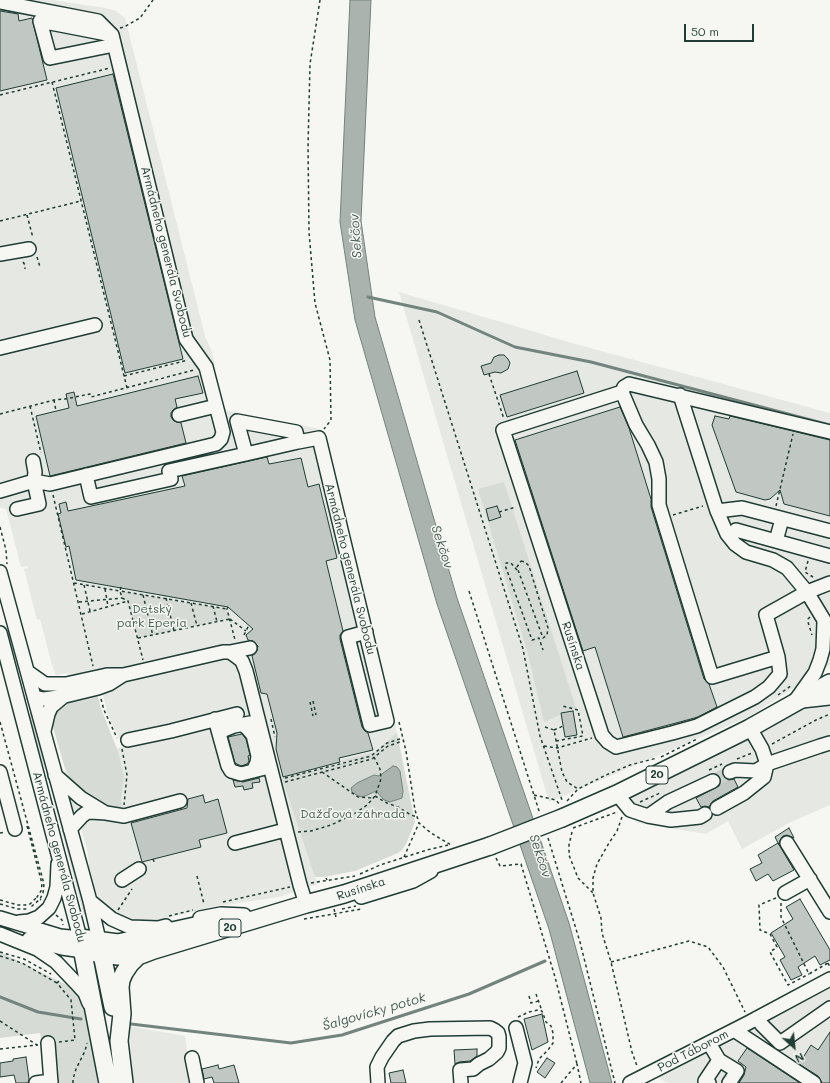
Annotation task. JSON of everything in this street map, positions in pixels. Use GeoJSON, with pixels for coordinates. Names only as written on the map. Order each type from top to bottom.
{"type":"FeatureCollection","features":[{"type":"Feature","properties":{"kind":"main road","name":"Rusínska"},"geometry":{"type":"LineString","coordinates":[[154,950],[306,904],[338,896],[454,851],[493,852],[617,794],[750,728],[830,683]]}},
{"type":"Feature","properties":{"kind":"main road","name":"Rusínska"},"geometry":{"type":"LineString","coordinates":[[100,947],[244,915],[306,904]]}},
{"type":"Feature","properties":{"kind":"main road"},"geometry":{"type":"LineString","coordinates":[[82,945],[100,947],[118,956],[154,950]]}},
{"type":"Feature","properties":{"kind":"main road","name":"Armádneho generála Svobodu"},"geometry":{"type":"LineString","coordinates":[[82,945],[108,1083]]}},
{"type":"Feature","properties":{"kind":"main road"},"geometry":{"type":"LineString","coordinates":[[100,947],[119,1041]]}},
{"type":"Feature","properties":{"kind":"main road","name":"20"},"geometry":{"type":"LineString","coordinates":[[124,1083],[119,1041],[122,1014],[120,987],[121,980],[130,964],[138,956],[154,950]]}},
{"type":"Feature","properties":{"kind":"street"},"geometry":{"type":"LineString","coordinates":[[0,2],[98,21],[111,37]]}},
{"type":"Feature","properties":{"kind":"street"},"geometry":{"type":"LineString","coordinates":[[40,21],[111,37],[50,58],[40,21]]}},
{"type":"Feature","properties":{"kind":"street","name":"Armádneho generála Svobodu"},"geometry":{"type":"LineString","coordinates":[[34,481],[50,484],[216,444],[221,440],[223,432],[203,362],[186,339],[111,37]]}},
{"type":"Feature","properties":{"kind":"street"},"geometry":{"type":"LineString","coordinates":[[0,254],[29,249]]}},
{"type":"Feature","properties":{"kind":"street"},"geometry":{"type":"LineString","coordinates":[[0,348],[95,325]]}},
{"type":"Feature","properties":{"kind":"street"},"geometry":{"type":"LineString","coordinates":[[507,428],[622,392],[629,384],[830,432]]}},
{"type":"Feature","properties":{"kind":"street"},"geometry":{"type":"LineString","coordinates":[[622,392],[636,425],[656,462],[659,479],[659,505],[712,678],[778,657]]}},
{"type":"Feature","properties":{"kind":"street"},"geometry":{"type":"LineString","coordinates":[[680,395],[717,511],[727,534],[735,544],[746,552],[773,560],[788,568],[807,592],[828,625],[816,673],[794,702]]}},
{"type":"Feature","properties":{"kind":"street"},"geometry":{"type":"LineString","coordinates":[[179,415],[216,406]]}},
{"type":"Feature","properties":{"kind":"street"},"geometry":{"type":"LineString","coordinates":[[86,475],[91,497],[171,479],[169,471],[246,454],[298,442],[296,432],[237,421],[246,454]]}},
{"type":"Feature","properties":{"kind":"street","name":"Rusínska"},"geometry":{"type":"LineString","coordinates":[[507,428],[503,430],[602,735]]}},
{"type":"Feature","properties":{"kind":"street","name":"Armádneho generála Svobodu"},"geometry":{"type":"LineString","coordinates":[[298,442],[319,438],[366,632],[387,721],[370,725],[348,636],[366,632]]}},
{"type":"Feature","properties":{"kind":"street"},"geometry":{"type":"LineString","coordinates":[[17,509],[39,504],[34,481],[37,458]]}},
{"type":"Feature","properties":{"kind":"street"},"geometry":{"type":"LineString","coordinates":[[0,491],[34,481]]}},
{"type":"Feature","properties":{"kind":"street"},"geometry":{"type":"LineString","coordinates":[[0,488],[15,487]]}},
{"type":"Feature","properties":{"kind":"street"},"geometry":{"type":"LineString","coordinates":[[0,496],[15,487]]}},
{"type":"Feature","properties":{"kind":"street"},"geometry":{"type":"LineString","coordinates":[[717,511],[742,508],[830,532]]}},
{"type":"Feature","properties":{"kind":"street"},"geometry":{"type":"LineString","coordinates":[[776,541],[782,519]]}},
{"type":"Feature","properties":{"kind":"street"},"geometry":{"type":"LineString","coordinates":[[736,530],[830,556]]}},
{"type":"Feature","properties":{"kind":"street","name":"Armádneho generála Svobodu"},"geometry":{"type":"LineString","coordinates":[[3,571],[34,697],[90,901],[100,947]]}},
{"type":"Feature","properties":{"kind":"street"},"geometry":{"type":"LineString","coordinates":[[602,735],[608,742],[616,747],[697,726],[755,697],[770,687],[780,674],[778,657],[766,615],[807,592],[830,583]]}},
{"type":"Feature","properties":{"kind":"street","name":"Armádneho generála Svobodu"},"geometry":{"type":"LineString","coordinates":[[0,633],[59,852],[82,945]]}},
{"type":"Feature","properties":{"kind":"street"},"geometry":{"type":"LineString","coordinates":[[233,647],[237,657],[244,666],[269,767],[290,831],[305,886],[306,904]]}},
{"type":"Feature","properties":{"kind":"street"},"geometry":{"type":"LineString","coordinates":[[18,701],[34,697],[45,690],[65,690],[107,675],[123,675],[223,652],[233,647],[250,648]]}},
{"type":"Feature","properties":{"kind":"street"},"geometry":{"type":"LineString","coordinates":[[28,672],[45,684],[65,690]]}},
{"type":"Feature","properties":{"kind":"street"},"geometry":{"type":"LineString","coordinates":[[44,733],[47,717],[52,707],[65,690]]}},
{"type":"Feature","properties":{"kind":"street"},"geometry":{"type":"LineString","coordinates":[[794,702],[830,698]]}},
{"type":"Feature","properties":{"kind":"street"},"geometry":{"type":"LineString","coordinates":[[123,744],[215,719],[240,719],[258,722]]}},
{"type":"Feature","properties":{"kind":"street"},"geometry":{"type":"LineString","coordinates":[[215,719],[229,768],[234,772],[241,774],[269,767]]}},
{"type":"Feature","properties":{"kind":"street"},"geometry":{"type":"LineString","coordinates":[[219,732],[234,726],[240,719]]}},
{"type":"Feature","properties":{"kind":"street"},"geometry":{"type":"LineString","coordinates":[[240,719],[253,736],[258,756],[257,763],[253,771]]}},
{"type":"Feature","properties":{"kind":"street"},"geometry":{"type":"LineString","coordinates":[[717,808],[744,794],[764,777],[767,764],[762,749],[750,728]]}},
{"type":"Feature","properties":{"kind":"street"},"geometry":{"type":"LineString","coordinates":[[730,772],[735,770],[756,771],[767,764],[830,743]]}},
{"type":"Feature","properties":{"kind":"street"},"geometry":{"type":"LineString","coordinates":[[0,772],[21,827]]}},
{"type":"Feature","properties":{"kind":"street","name":"Armádneho generála Svobodu"},"geometry":{"type":"LineString","coordinates":[[55,775],[104,819]]}},
{"type":"Feature","properties":{"kind":"street"},"geometry":{"type":"LineString","coordinates":[[648,816],[668,802],[713,780]]}},
{"type":"Feature","properties":{"kind":"street"},"geometry":{"type":"LineString","coordinates":[[617,794],[630,810],[648,816],[671,820],[700,817],[705,814]]}},
{"type":"Feature","properties":{"kind":"street"},"geometry":{"type":"LineString","coordinates":[[104,819],[124,816],[180,801]]}},
{"type":"Feature","properties":{"kind":"street","name":"Armádneho generála Svobodu"},"geometry":{"type":"LineString","coordinates":[[70,829],[86,813],[91,812],[104,819]]}},
{"type":"Feature","properties":{"kind":"street"},"geometry":{"type":"LineString","coordinates":[[235,843],[290,831]]}},
{"type":"Feature","properties":{"kind":"street"},"geometry":{"type":"LineString","coordinates":[[787,842],[830,912]]}},
{"type":"Feature","properties":{"kind":"street"},"geometry":{"type":"LineString","coordinates":[[16,923],[29,921],[40,917],[49,908],[57,887],[59,852]]}},
{"type":"Feature","properties":{"kind":"street"},"geometry":{"type":"LineString","coordinates":[[122,880],[139,869]]}},
{"type":"Feature","properties":{"kind":"street"},"geometry":{"type":"LineString","coordinates":[[785,894],[810,879]]}},
{"type":"Feature","properties":{"kind":"street"},"geometry":{"type":"LineString","coordinates":[[90,901],[112,919],[130,927],[158,928],[221,914],[244,915]]}},
{"type":"Feature","properties":{"kind":"street"},"geometry":{"type":"LineString","coordinates":[[0,918],[60,936],[82,945]]}},
{"type":"Feature","properties":{"kind":"street"},"geometry":{"type":"LineString","coordinates":[[0,930],[62,948],[82,945]]}},
{"type":"Feature","properties":{"kind":"street"},"geometry":{"type":"LineString","coordinates":[[0,934],[37,949],[56,962],[85,993],[96,1017]]}},
{"type":"Feature","properties":{"kind":"street","name":"Pod Táborom"},"geometry":{"type":"LineString","coordinates":[[634,1081],[753,1021],[830,979]]}},
{"type":"Feature","properties":{"kind":"street"},"geometry":{"type":"LineString","coordinates":[[753,1021],[762,1025],[780,1043],[830,1008]]}},
{"type":"Feature","properties":{"kind":"street"},"geometry":{"type":"LineString","coordinates":[[515,1024],[524,1063],[520,1083]]}},
{"type":"Feature","properties":{"kind":"street"},"geometry":{"type":"LineString","coordinates":[[378,1083],[377,1067],[382,1057],[398,1036],[430,1029],[490,1028],[498,1033],[499,1048],[490,1060],[479,1064],[473,1069],[460,1070],[461,1083]]}},
{"type":"Feature","properties":{"kind":"street","name":"Pod Táborom"},"geometry":{"type":"LineString","coordinates":[[734,1030],[814,1083]]}},
{"type":"Feature","properties":{"kind":"street"},"geometry":{"type":"LineString","coordinates":[[709,1043],[719,1060],[737,1071],[729,1083]]}},
{"type":"Feature","properties":{"kind":"street"},"geometry":{"type":"LineString","coordinates":[[36,1083],[51,1082],[42,1044]]}},
{"type":"Feature","properties":{"kind":"street"},"geometry":{"type":"LineString","coordinates":[[192,1058],[197,1083]]}},
{"type":"Feature","properties":{"kind":"street"},"geometry":{"type":"LineString","coordinates":[[708,1083],[705,1081],[719,1060]]}},
{"type":"Feature","properties":{"kind":"path"},"geometry":{"type":"LineString","coordinates":[[111,37],[124,27],[140,18],[153,0]]}},
{"type":"Feature","properties":{"kind":"path"},"geometry":{"type":"LineString","coordinates":[[320,0],[310,64],[308,147],[309,232],[315,303],[330,360],[331,420],[324,429]]}},
{"type":"Feature","properties":{"kind":"path"},"geometry":{"type":"LineString","coordinates":[[0,95],[119,66]]}},
{"type":"Feature","properties":{"kind":"path"},"geometry":{"type":"LineString","coordinates":[[52,82],[127,388]]}},
{"type":"Feature","properties":{"kind":"path"},"geometry":{"type":"LineString","coordinates":[[0,221],[81,202]]}},
{"type":"Feature","properties":{"kind":"path"},"geometry":{"type":"LineString","coordinates":[[419,320],[523,649],[540,736],[562,800]]}},
{"type":"Feature","properties":{"kind":"path"},"geometry":{"type":"LineString","coordinates":[[124,376],[203,362]]}},
{"type":"Feature","properties":{"kind":"path"},"geometry":{"type":"LineString","coordinates":[[0,414],[54,400],[90,394],[91,397],[127,388],[203,362]]}},
{"type":"Feature","properties":{"kind":"path"},"geometry":{"type":"LineString","coordinates":[[489,374],[507,428]]}},
{"type":"Feature","properties":{"kind":"path"},"geometry":{"type":"LineString","coordinates":[[54,400],[56,411]]}},
{"type":"Feature","properties":{"kind":"path"},"geometry":{"type":"LineString","coordinates":[[30,406],[37,458]]}},
{"type":"Feature","properties":{"kind":"path"},"geometry":{"type":"LineString","coordinates":[[776,506],[795,424]]}},
{"type":"Feature","properties":{"kind":"path"},"geometry":{"type":"LineString","coordinates":[[52,493],[95,672]]}},
{"type":"Feature","properties":{"kind":"path"},"geometry":{"type":"LineString","coordinates":[[499,512],[527,503]]}},
{"type":"Feature","properties":{"kind":"path"},"geometry":{"type":"LineString","coordinates":[[0,527],[6,550],[3,571]]}},
{"type":"Feature","properties":{"kind":"path"},"geometry":{"type":"LineString","coordinates":[[519,572],[517,567],[519,562],[523,561],[528,563],[548,628],[547,635],[543,638],[519,572],[511,563],[506,563],[505,565],[532,640],[539,638],[543,650]]}},
{"type":"Feature","properties":{"kind":"path"},"geometry":{"type":"LineString","coordinates":[[74,583],[228,608],[233,647]]}},
{"type":"Feature","properties":{"kind":"path"},"geometry":{"type":"LineString","coordinates":[[84,585],[90,611]]}},
{"type":"Feature","properties":{"kind":"path"},"geometry":{"type":"LineString","coordinates":[[121,587],[120,591],[122,598]]}},
{"type":"Feature","properties":{"kind":"path"},"geometry":{"type":"LineString","coordinates":[[104,588],[108,606]]}},
{"type":"Feature","properties":{"kind":"path"},"geometry":{"type":"LineString","coordinates":[[143,594],[153,636]]}},
{"type":"Feature","properties":{"kind":"path"},"geometry":{"type":"LineString","coordinates":[[79,602],[122,598],[128,601],[138,638],[230,619]]}},
{"type":"Feature","properties":{"kind":"path"},"geometry":{"type":"LineString","coordinates":[[166,598],[174,631]]}},
{"type":"Feature","properties":{"kind":"path"},"geometry":{"type":"LineString","coordinates":[[82,614],[128,601]]}},
{"type":"Feature","properties":{"kind":"path"},"geometry":{"type":"LineString","coordinates":[[191,602],[197,626]]}},
{"type":"Feature","properties":{"kind":"path"},"geometry":{"type":"LineString","coordinates":[[213,606],[217,622]]}},
{"type":"Feature","properties":{"kind":"path"},"geometry":{"type":"LineString","coordinates":[[230,619],[246,632]]}},
{"type":"Feature","properties":{"kind":"path"},"geometry":{"type":"LineString","coordinates":[[244,635],[249,625]]}},
{"type":"Feature","properties":{"kind":"path"},"geometry":{"type":"LineString","coordinates":[[100,694],[104,710],[123,744],[127,775],[124,797],[124,816]]}},
{"type":"Feature","properties":{"kind":"path"},"geometry":{"type":"LineString","coordinates":[[310,702],[313,716]]}},
{"type":"Feature","properties":{"kind":"path"},"geometry":{"type":"LineString","coordinates":[[313,702],[316,715]]}},
{"type":"Feature","properties":{"kind":"path"},"geometry":{"type":"LineString","coordinates":[[562,706],[578,710],[584,740]]}},
{"type":"Feature","properties":{"kind":"path"},"geometry":{"type":"LineString","coordinates":[[0,722],[44,884],[43,893],[40,899],[32,907],[18,909],[0,904]]}},
{"type":"Feature","properties":{"kind":"path"},"geometry":{"type":"LineString","coordinates":[[545,728],[554,730],[563,726]]}},
{"type":"Feature","properties":{"kind":"path"},"geometry":{"type":"LineString","coordinates":[[554,730],[562,772],[567,782],[578,789]]}},
{"type":"Feature","properties":{"kind":"path"},"geometry":{"type":"LineString","coordinates":[[543,746],[557,748],[602,735]]}},
{"type":"Feature","properties":{"kind":"path"},"geometry":{"type":"LineString","coordinates":[[556,741],[583,736]]}},
{"type":"Feature","properties":{"kind":"path"},"geometry":{"type":"LineString","coordinates":[[281,779],[371,756],[387,743],[403,738]]}},
{"type":"Feature","properties":{"kind":"path"},"geometry":{"type":"LineString","coordinates":[[280,783],[374,757],[388,746],[404,741]]}},
{"type":"Feature","properties":{"kind":"path"},"geometry":{"type":"LineString","coordinates":[[290,831],[311,831],[335,824],[362,809],[374,797],[381,775],[379,765],[374,757]]}},
{"type":"Feature","properties":{"kind":"path"},"geometry":{"type":"LineString","coordinates":[[322,772],[358,797],[374,797],[417,817]]}},
{"type":"Feature","properties":{"kind":"path"},"geometry":{"type":"LineString","coordinates":[[565,817],[567,801],[578,789],[587,784]]}},
{"type":"Feature","properties":{"kind":"path"},"geometry":{"type":"LineString","coordinates":[[534,795],[556,800],[565,817]]}},
{"type":"Feature","properties":{"kind":"path"},"geometry":{"type":"LineString","coordinates":[[565,817],[615,812]]}},
{"type":"Feature","properties":{"kind":"path"},"geometry":{"type":"LineString","coordinates":[[623,812],[617,832],[609,842],[597,864],[593,878],[593,893],[601,918],[602,933],[611,962],[632,1052],[634,1081]]}},
{"type":"Feature","properties":{"kind":"path"},"geometry":{"type":"LineString","coordinates":[[404,858],[419,823]]}},
{"type":"Feature","properties":{"kind":"path"},"geometry":{"type":"LineString","coordinates":[[0,900],[18,905],[25,905],[30,904],[41,892],[42,884],[21,827]]}},
{"type":"Feature","properties":{"kind":"path"},"geometry":{"type":"LineString","coordinates":[[572,832],[568,845],[569,855],[578,878],[593,893]]}},
{"type":"Feature","properties":{"kind":"path"},"geometry":{"type":"LineString","coordinates":[[305,886],[358,875],[380,865],[427,850],[454,851]]}},
{"type":"Feature","properties":{"kind":"path"},"geometry":{"type":"LineString","coordinates":[[493,852],[500,866],[521,864],[555,977],[577,1064],[580,1083]]}},
{"type":"Feature","properties":{"kind":"path"},"geometry":{"type":"LineString","coordinates":[[153,859],[155,864]]}},
{"type":"Feature","properties":{"kind":"path"},"geometry":{"type":"LineString","coordinates":[[197,876],[204,904]]}},
{"type":"Feature","properties":{"kind":"path"},"geometry":{"type":"LineString","coordinates":[[117,911],[132,890]]}},
{"type":"Feature","properties":{"kind":"path"},"geometry":{"type":"LineString","coordinates":[[785,894],[780,904],[781,917],[810,974]]}},
{"type":"Feature","properties":{"kind":"path"},"geometry":{"type":"LineString","coordinates":[[785,894],[759,905],[760,930],[770,934],[777,947],[770,952],[788,985],[810,974],[827,962],[830,967]]}},
{"type":"Feature","properties":{"kind":"path"},"geometry":{"type":"LineString","coordinates":[[334,912],[336,917]]}},
{"type":"Feature","properties":{"kind":"path"},"geometry":{"type":"LineString","coordinates":[[611,962],[689,941],[708,948],[723,967],[746,1014],[753,1021]]}},
{"type":"Feature","properties":{"kind":"path"},"geometry":{"type":"LineString","coordinates":[[0,952],[24,959],[57,977],[64,985]]}},
{"type":"Feature","properties":{"kind":"path"},"geometry":{"type":"LineString","coordinates":[[0,956],[22,963],[57,983],[71,1000],[75,1040],[0,1049]]}},
{"type":"Feature","properties":{"kind":"path"},"geometry":{"type":"LineString","coordinates":[[57,983],[60,980]]}},
{"type":"Feature","properties":{"kind":"path"},"geometry":{"type":"LineString","coordinates":[[533,1073],[539,1058],[548,1050],[553,1042],[551,1026],[546,1022],[536,994]]}},
{"type":"Feature","properties":{"kind":"path"},"geometry":{"type":"LineString","coordinates":[[529,996],[531,1003],[539,1001]]}},
{"type":"Feature","properties":{"kind":"path"},"geometry":{"type":"LineString","coordinates":[[515,1024],[529,1012],[538,1010],[542,1011]]}},
{"type":"Feature","properties":{"kind":"path"},"geometry":{"type":"LineString","coordinates":[[0,1021],[42,1044]]}},
{"type":"Feature","properties":{"kind":"path"},"geometry":{"type":"LineString","coordinates":[[73,1083],[76,1069],[85,1051],[88,1036]]}},
{"type":"Feature","properties":{"kind":"path"},"geometry":{"type":"LineString","coordinates":[[561,1083],[577,1064]]}},
{"type":"Feature","properties":{"kind":"shaded area"},"geometry":{"type":"Polygon","coordinates":[[[0,0],[52,0],[105,8],[116,11],[125,18],[205,336],[212,352],[224,410],[320,429],[376,656],[397,733],[374,752],[342,760],[343,763],[315,877],[318,884],[279,897],[218,906],[149,922],[124,920],[104,907],[90,879],[88,853],[81,829],[72,816],[67,797],[65,768],[52,720],[102,711],[117,748],[183,733],[122,745],[107,712],[97,669],[69,676],[68,673],[56,675],[40,619],[37,620],[24,569],[28,568],[28,566],[21,567],[6,509],[0,508],[0,0]]]}},
{"type":"Feature","properties":{"kind":"shaded area"},"geometry":{"type":"Polygon","coordinates":[[[399,292],[579,345],[830,413],[830,665],[748,717],[549,802],[399,292]]]}},
{"type":"Feature","properties":{"kind":"shaded area"},"geometry":{"type":"Polygon","coordinates":[[[830,692],[830,805],[791,822],[742,849],[728,821],[706,834],[638,823],[629,817],[616,797],[830,692]]]}},
{"type":"Feature","properties":{"kind":"shaded area"},"geometry":{"type":"Polygon","coordinates":[[[830,987],[830,1083],[667,1083],[655,1076],[830,987]]]}},
{"type":"Feature","properties":{"kind":"shaded area"},"geometry":{"type":"Polygon","coordinates":[[[129,1026],[185,1036],[194,1083],[133,1083],[129,1026]]]}},
{"type":"Feature","properties":{"kind":"green space"},"geometry":{"type":"Polygon","coordinates":[[[504,482],[576,708],[544,722],[528,654],[478,489],[504,482]]]}},
{"type":"Feature","properties":{"kind":"green space","name":"Detský park Eperia"},"geometry":{"type":"Polygon","coordinates":[[[120,591],[227,609],[230,619],[138,638],[128,601],[122,598],[120,591]]]}},
{"type":"Feature","properties":{"kind":"green space"},"geometry":{"type":"Polygon","coordinates":[[[97,693],[101,709],[118,752],[124,776],[121,799],[122,810],[110,808],[92,798],[72,783],[65,768],[52,724],[52,720],[59,705],[64,702],[97,693]]]}},
{"type":"Feature","properties":{"kind":"green space"},"geometry":{"type":"Polygon","coordinates":[[[30,712],[33,713],[87,914],[84,915],[50,786],[29,720],[30,712]]]}},
{"type":"Feature","properties":{"kind":"green space","name":"Dažďová záhrada"},"geometry":{"type":"Polygon","coordinates":[[[397,733],[415,822],[406,844],[398,853],[355,871],[324,877],[315,877],[282,778],[342,763],[342,760],[374,752],[397,733]]]}},
{"type":"Feature","properties":{"kind":"green space"},"geometry":{"type":"Polygon","coordinates":[[[0,952],[65,984],[76,991],[86,1004],[105,1083],[48,1083],[40,1033],[0,1038],[0,952]]]}},
{"type":"Feature","properties":{"kind":"water","name":"Sekčov"},"geometry":{"type":"Polygon","coordinates":[[[350,0],[371,0],[361,221],[375,317],[457,598],[569,923],[612,1083],[590,1083],[549,929],[437,604],[355,320],[340,222],[350,0]]]}},
{"type":"Feature","properties":{"kind":"water"},"geometry":{"type":"Polygon","coordinates":[[[393,766],[397,767],[400,771],[403,791],[402,798],[390,802],[384,800],[376,791],[363,797],[352,792],[351,788],[357,783],[374,775],[379,776],[393,766]]]}},
{"type":"Feature","properties":{"kind":"building"},"geometry":{"type":"Polygon","coordinates":[[[0,11],[18,14],[19,21],[32,18],[47,80],[0,91],[0,11]]]}},
{"type":"Feature","properties":{"kind":"building"},"geometry":{"type":"Polygon","coordinates":[[[113,74],[183,359],[125,373],[56,88],[113,74]]]}},
{"type":"Feature","properties":{"kind":"building"},"geometry":{"type":"Polygon","coordinates":[[[504,355],[508,359],[510,363],[508,369],[501,373],[495,372],[484,375],[481,366],[491,363],[494,357],[504,355]]]}},
{"type":"Feature","properties":{"kind":"building"},"geometry":{"type":"Polygon","coordinates":[[[577,371],[584,393],[507,417],[500,395],[577,371]]]}},
{"type":"Feature","properties":{"kind":"building"},"geometry":{"type":"Polygon","coordinates":[[[198,376],[203,393],[175,399],[177,407],[171,413],[171,417],[174,421],[181,423],[186,443],[50,476],[36,416],[69,408],[66,394],[74,392],[77,406],[198,376]]]}},
{"type":"Feature","properties":{"kind":"building"},"geometry":{"type":"Polygon","coordinates":[[[620,407],[629,428],[651,499],[651,507],[704,679],[709,684],[717,707],[698,717],[623,737],[595,647],[583,651],[515,440],[620,407]]]}},
{"type":"Feature","properties":{"kind":"building"},"geometry":{"type":"Polygon","coordinates":[[[715,416],[729,419],[730,416],[830,440],[830,516],[784,504],[780,490],[770,499],[765,500],[736,492],[712,425],[715,416]]]}},
{"type":"Feature","properties":{"kind":"building"},"geometry":{"type":"Polygon","coordinates":[[[267,457],[269,464],[301,458],[308,487],[319,484],[337,558],[326,561],[343,631],[340,635],[340,639],[362,727],[368,733],[373,750],[339,758],[340,762],[283,777],[276,749],[277,733],[267,694],[261,693],[252,656],[257,651],[258,646],[253,641],[248,640],[246,635],[253,629],[228,607],[76,580],[69,546],[66,547],[58,514],[61,513],[59,504],[66,502],[68,511],[185,486],[182,476],[267,457]]]}},
{"type":"Feature","properties":{"kind":"building"},"geometry":{"type":"Polygon","coordinates":[[[497,506],[501,517],[489,521],[486,509],[497,506]]]}},
{"type":"Feature","properties":{"kind":"building"},"geometry":{"type":"Polygon","coordinates":[[[573,711],[577,735],[565,737],[561,713],[573,711]]]}},
{"type":"Feature","properties":{"kind":"building"},"geometry":{"type":"Polygon","coordinates":[[[242,734],[246,739],[250,755],[248,756],[249,761],[247,764],[241,766],[235,763],[228,737],[242,734]]]}},
{"type":"Feature","properties":{"kind":"building"},"geometry":{"type":"Polygon","coordinates":[[[722,773],[725,778],[729,780],[734,779],[738,787],[713,801],[709,807],[701,807],[696,798],[719,786],[721,781],[718,775],[722,773]]]}},
{"type":"Feature","properties":{"kind":"building"},"geometry":{"type":"Polygon","coordinates":[[[259,778],[260,782],[252,783],[253,788],[244,790],[243,786],[235,787],[233,780],[243,782],[259,778]]]}},
{"type":"Feature","properties":{"kind":"building"},"geometry":{"type":"Polygon","coordinates":[[[203,795],[205,803],[218,799],[227,833],[199,840],[201,847],[142,862],[131,823],[187,808],[188,799],[203,795]]]}},
{"type":"Feature","properties":{"kind":"building"},"geometry":{"type":"Polygon","coordinates":[[[789,828],[794,838],[787,835],[783,836],[779,845],[775,837],[789,828]]]}},
{"type":"Feature","properties":{"kind":"building"},"geometry":{"type":"Polygon","coordinates":[[[778,843],[794,870],[773,881],[768,874],[756,881],[750,869],[762,863],[758,855],[778,843]]]}},
{"type":"Feature","properties":{"kind":"building"},"geometry":{"type":"Polygon","coordinates":[[[800,899],[830,950],[830,960],[820,965],[815,956],[798,967],[802,975],[791,980],[780,960],[785,957],[771,933],[793,919],[786,907],[800,899]]]}},
{"type":"Feature","properties":{"kind":"building"},"geometry":{"type":"Polygon","coordinates":[[[542,1014],[548,1042],[532,1050],[524,1019],[542,1014]]]}},
{"type":"Feature","properties":{"kind":"building"},"geometry":{"type":"Polygon","coordinates":[[[830,1032],[830,1083],[822,1083],[818,1076],[799,1064],[811,1045],[818,1050],[830,1032]]]}},
{"type":"Feature","properties":{"kind":"building"},"geometry":{"type":"Polygon","coordinates":[[[747,1048],[800,1083],[739,1083],[744,1075],[746,1067],[738,1061],[747,1048]]]}},
{"type":"Feature","properties":{"kind":"building"},"geometry":{"type":"Polygon","coordinates":[[[477,1049],[477,1056],[470,1061],[455,1064],[454,1050],[477,1049]]]}},
{"type":"Feature","properties":{"kind":"building"},"geometry":{"type":"Polygon","coordinates":[[[26,1057],[29,1079],[28,1083],[16,1083],[14,1075],[0,1077],[0,1063],[26,1057]]]}},
{"type":"Feature","properties":{"kind":"building"},"geometry":{"type":"Polygon","coordinates":[[[547,1058],[555,1063],[545,1078],[537,1072],[547,1058]]]}},
{"type":"Feature","properties":{"kind":"building"},"geometry":{"type":"Polygon","coordinates":[[[218,1065],[219,1069],[234,1065],[239,1083],[214,1083],[212,1077],[204,1079],[202,1069],[218,1065]]]}},
{"type":"Feature","properties":{"kind":"building"},"geometry":{"type":"Polygon","coordinates":[[[403,1070],[406,1083],[391,1083],[389,1073],[403,1070]]]}},
{"type":"Feature","properties":{"kind":"waterway"},"geometry":{"type":"LineString","coordinates":[[368,297],[437,312],[515,347],[591,362],[830,425]]}},
{"type":"Feature","properties":{"kind":"waterway","name":"Šalgovícky potok"},"geometry":{"type":"LineString","coordinates":[[131,1024],[291,1043],[342,1035],[469,994],[545,961]]}},
{"type":"Feature","properties":{"kind":"waterway","name":"Šalgovícky potok"},"geometry":{"type":"LineString","coordinates":[[0,997],[38,1012],[81,1019]]}},
{"type":"Feature","properties":{"kind":"tunnel"},"geometry":{"type":"LineString","coordinates":[[713,781],[730,772]]}}]}
